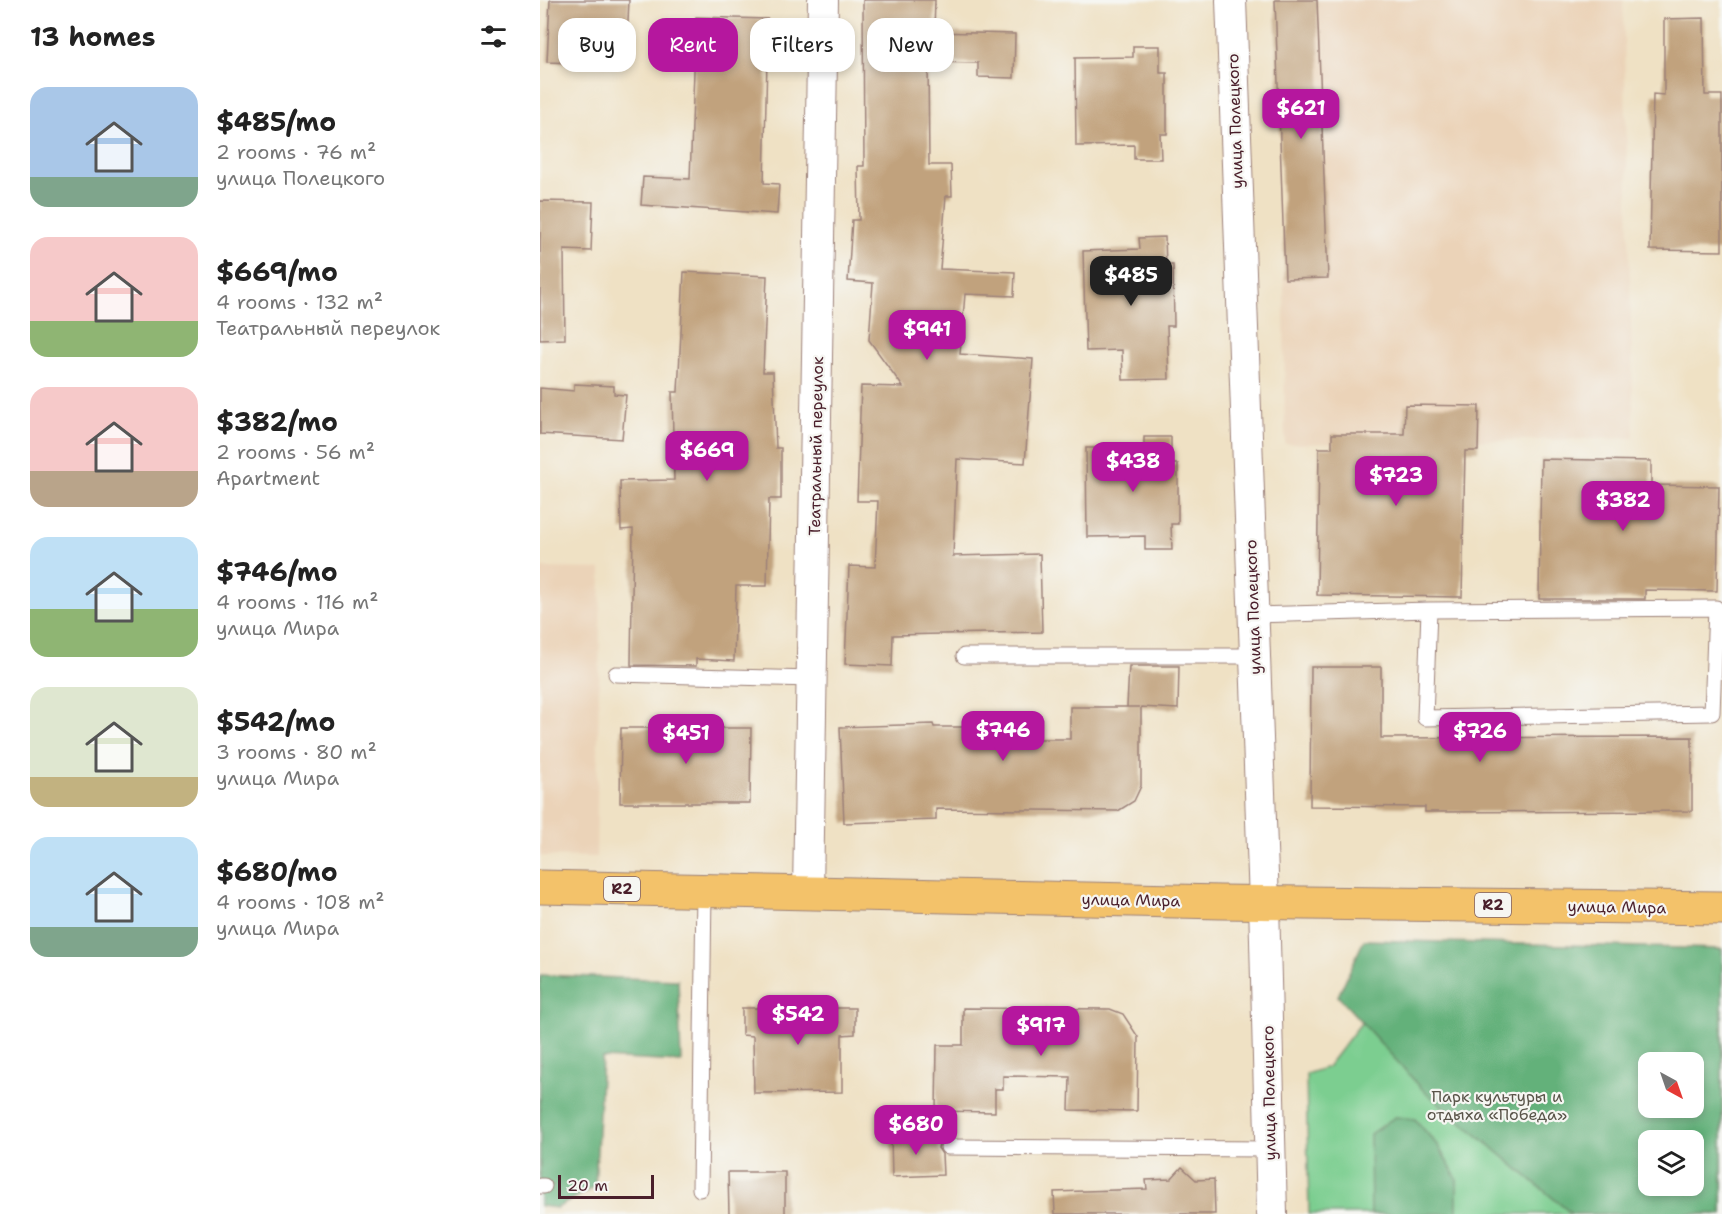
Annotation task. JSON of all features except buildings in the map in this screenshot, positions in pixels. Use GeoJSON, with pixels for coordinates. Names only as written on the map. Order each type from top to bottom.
{"type":"FeatureCollection","features":[{"type":"Feature","properties":{"kind":"main road","name":"улица Мира"},"geometry":{"type":"LineString","coordinates":[[540,888],[1722,908]]}},
{"type":"Feature","properties":{"kind":"street","name":"Театральный переулок"},"geometry":{"type":"LineString","coordinates":[[808,892],[823,0]]}},
{"type":"Feature","properties":{"kind":"street","name":"улица Полецкого"},"geometry":{"type":"LineString","coordinates":[[1231,0],[1264,902],[1272,1214]]}},
{"type":"Feature","properties":{"kind":"lane"},"geometry":{"type":"LineString","coordinates":[[1254,615],[1429,610],[1716,608],[1712,714],[1425,718],[1429,610]]}},
{"type":"Feature","properties":{"kind":"lane"},"geometry":{"type":"LineString","coordinates":[[964,656],[1255,656]]}},
{"type":"Feature","properties":{"kind":"lane"},"geometry":{"type":"LineString","coordinates":[[616,674],[812,679]]}},
{"type":"Feature","properties":{"kind":"lane"},"geometry":{"type":"LineString","coordinates":[[700,1189],[704,890]]}},
{"type":"Feature","properties":{"kind":"lane"},"geometry":{"type":"LineString","coordinates":[[948,1147],[1270,1149]]}},
{"type":"Feature","properties":{"kind":"shaded area"},"geometry":{"type":"Polygon","coordinates":[[[1282,0],[1623,0],[1634,438],[1285,444],[1282,0]]]}},
{"type":"Feature","properties":{"kind":"shaded area"},"geometry":{"type":"Polygon","coordinates":[[[540,568],[601,569],[596,857],[540,856],[540,568]]]}},
{"type":"Feature","properties":{"kind":"green space","name":"Парк культуры и отдыха «Победа»"},"geometry":{"type":"Polygon","coordinates":[[[1364,940],[1722,949],[1722,1214],[1572,1214],[1422,1089],[1338,996],[1364,940]]]}},
{"type":"Feature","properties":{"kind":"green space"},"geometry":{"type":"Polygon","coordinates":[[[540,975],[678,980],[681,1062],[602,1058],[595,1187],[557,1208],[540,1206],[540,975]]]}},
{"type":"Feature","properties":{"kind":"green space","name":"Парк культуры и отдыха «Победа»"},"geometry":{"type":"Polygon","coordinates":[[[1722,1000],[1722,1214],[1309,1214],[1306,1074],[1327,1067],[1365,1018],[1722,1000]]]}},
{"type":"Feature","properties":{"kind":"green space"},"geometry":{"type":"Polygon","coordinates":[[[1395,1117],[1415,1119],[1438,1146],[1457,1179],[1457,1214],[1371,1214],[1370,1134],[1395,1117]]]}}]}
